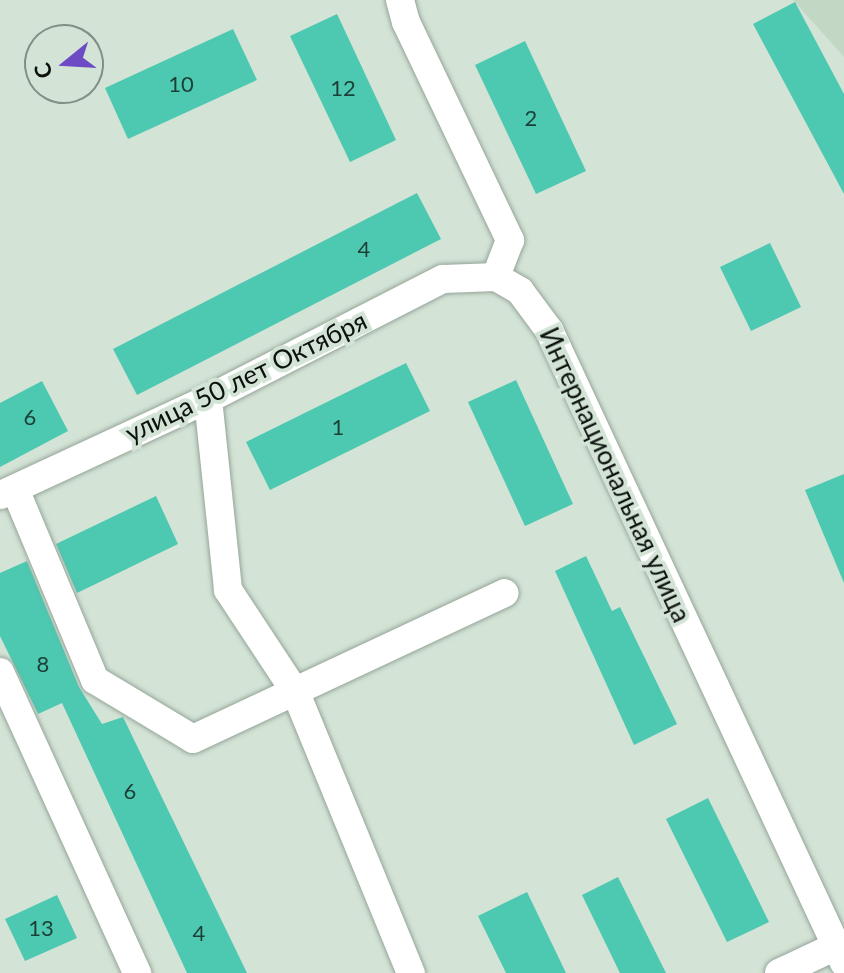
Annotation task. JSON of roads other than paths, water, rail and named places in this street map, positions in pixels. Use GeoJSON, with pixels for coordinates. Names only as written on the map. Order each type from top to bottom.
{"type":"FeatureCollection","features":[{"type":"Feature","properties":{"kind":"street"},"geometry":{"type":"LineString","coordinates":[[400,0],[406,22],[510,240],[496,277]]}},
{"type":"Feature","properties":{"kind":"street","name":"улица 50 лет Октября"},"geometry":{"type":"LineString","coordinates":[[8,492],[208,399],[443,279],[496,277]]}},
{"type":"Feature","properties":{"kind":"street","name":"Интернациональная улица"},"geometry":{"type":"LineString","coordinates":[[496,277],[520,291],[549,330],[840,954]]}},
{"type":"Feature","properties":{"kind":"street"},"geometry":{"type":"LineString","coordinates":[[208,399],[228,590],[296,693],[411,973]]}},
{"type":"Feature","properties":{"kind":"street"},"geometry":{"type":"LineString","coordinates":[[8,492],[95,680],[193,739],[505,593]]}},
{"type":"Feature","properties":{"kind":"street"},"geometry":{"type":"LineString","coordinates":[[0,672],[137,973]]}},
{"type":"Feature","properties":{"kind":"street"},"geometry":{"type":"LineString","coordinates":[[779,973],[840,954]]}}]}
